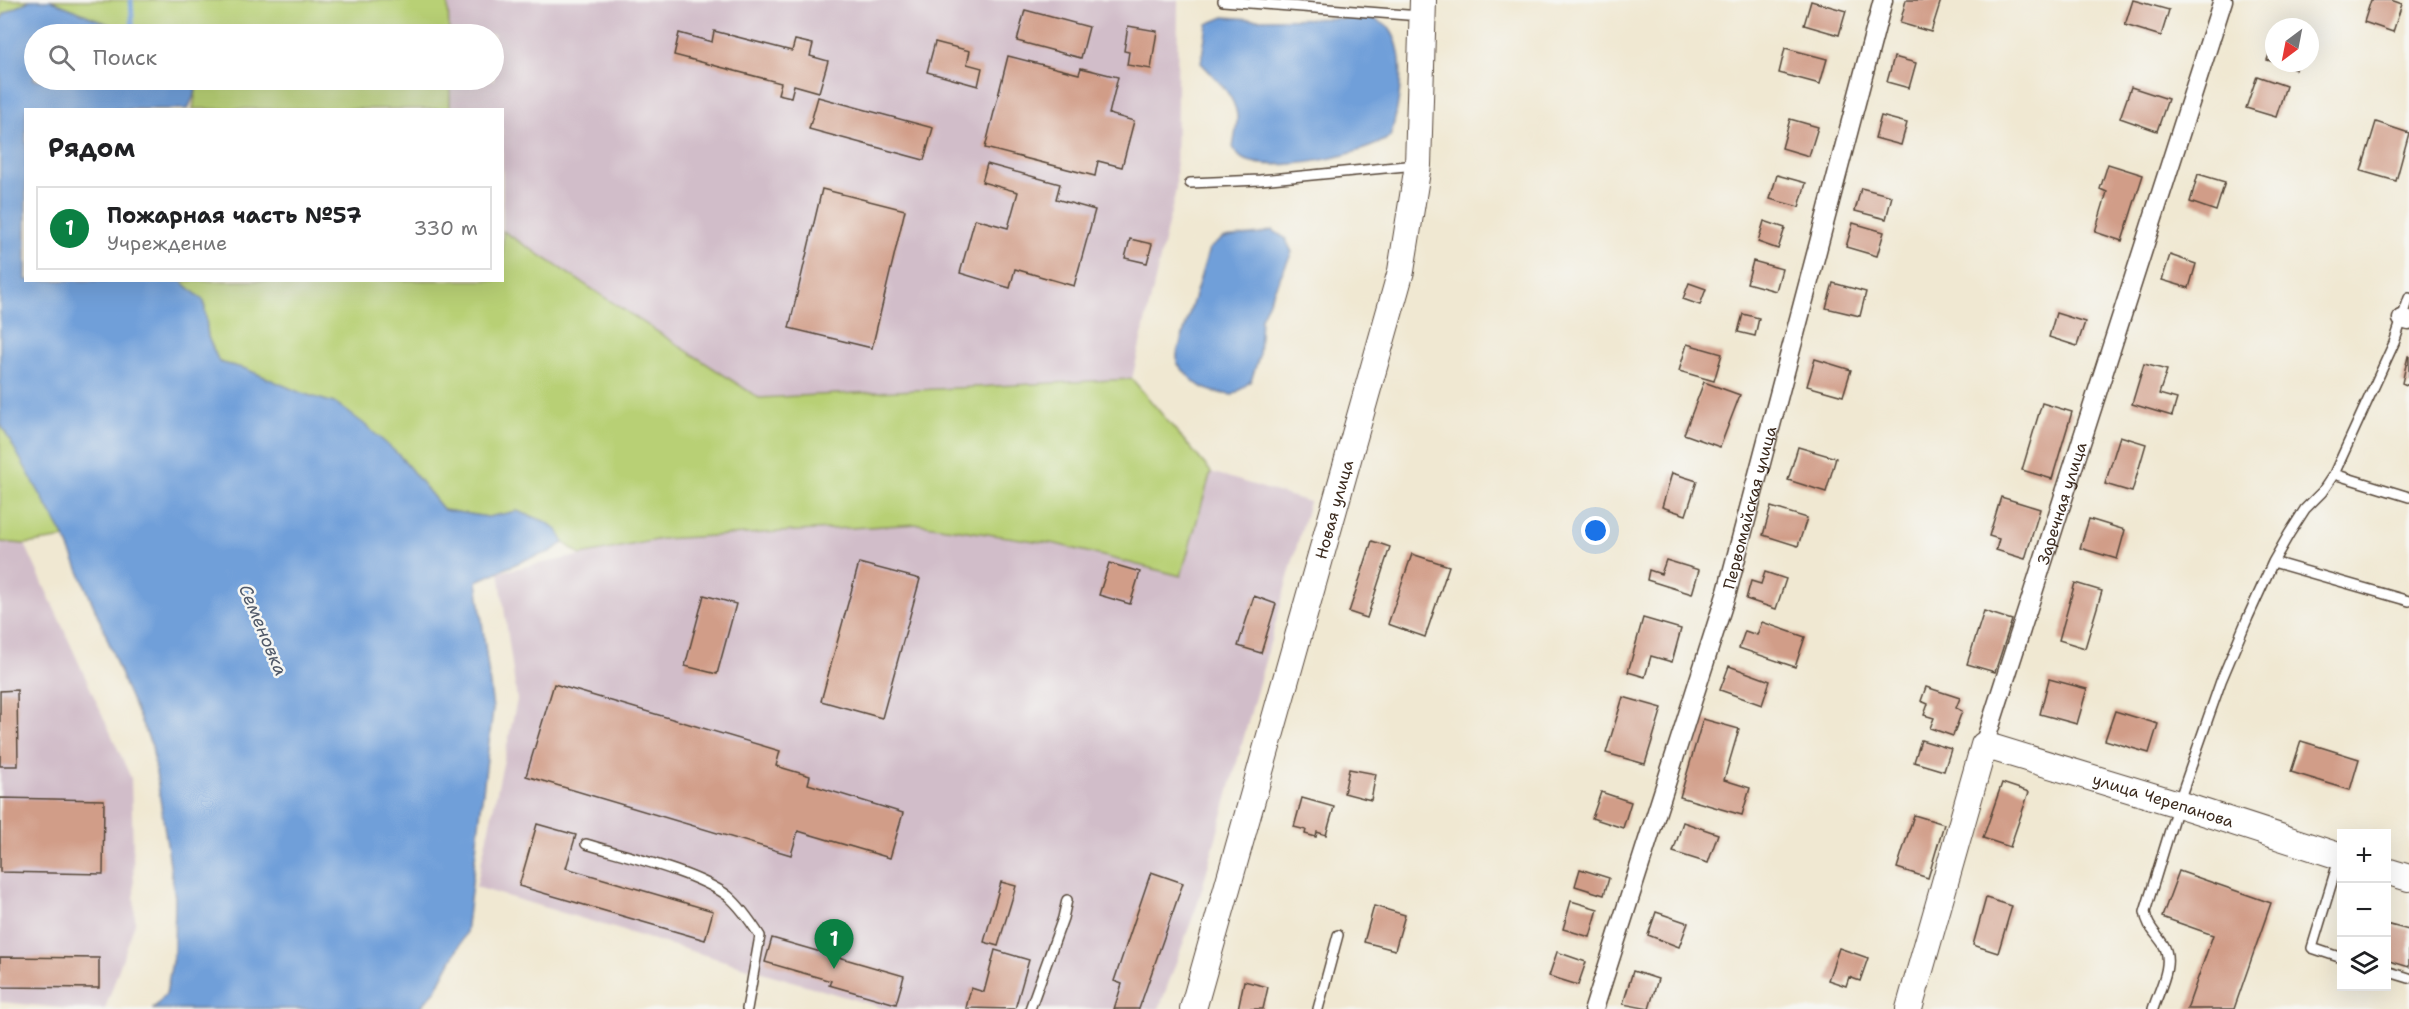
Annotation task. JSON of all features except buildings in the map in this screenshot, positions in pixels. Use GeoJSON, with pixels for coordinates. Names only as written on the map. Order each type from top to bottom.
{"type":"FeatureCollection","features":[{"type":"Feature","properties":{"kind":"street","name":"Первомайская улица"},"geometry":{"type":"LineString","coordinates":[[1594,1009],[1727,592],[1883,0]]}},
{"type":"Feature","properties":{"kind":"street","name":"Заречная улица"},"geometry":{"type":"LineString","coordinates":[[1909,1009],[1984,745],[2223,0]]}},
{"type":"Feature","properties":{"kind":"street","name":"Новая улица"},"geometry":{"type":"LineString","coordinates":[[1193,1009],[1401,271],[1418,165],[1422,8]]}},
{"type":"Feature","properties":{"kind":"street","name":"улица Черепанова"},"geometry":{"type":"LineString","coordinates":[[1984,745],[2337,855]]}},
{"type":"Feature","properties":{"kind":"street"},"geometry":{"type":"LineString","coordinates":[[2391,873],[2409,878]]}},
{"type":"Feature","properties":{"kind":"lane"},"geometry":{"type":"LineString","coordinates":[[1223,1],[1422,8]]}},
{"type":"Feature","properties":{"kind":"lane"},"geometry":{"type":"LineString","coordinates":[[1190,183],[1260,180],[1418,165]]}},
{"type":"Feature","properties":{"kind":"lane"},"geometry":{"type":"LineString","coordinates":[[2153,1009],[2168,964],[2165,947],[2146,923],[2145,912],[2178,804],[2221,681],[2273,562],[2305,509],[2322,492],[2334,474],[2406,320],[2409,298]]}},
{"type":"Feature","properties":{"kind":"lane"},"geometry":{"type":"LineString","coordinates":[[2334,474],[2409,497]]}},
{"type":"Feature","properties":{"kind":"lane"},"geometry":{"type":"LineString","coordinates":[[2273,562],[2409,601]]}},
{"type":"Feature","properties":{"kind":"lane"},"geometry":{"type":"LineString","coordinates":[[586,844],[687,876],[729,897],[760,936],[747,1009]]}},
{"type":"Feature","properties":{"kind":"lane"},"geometry":{"type":"LineString","coordinates":[[2337,869],[2312,948],[2337,956]]}},
{"type":"Feature","properties":{"kind":"lane"},"geometry":{"type":"LineString","coordinates":[[1030,1009],[1063,918],[1067,900]]}},
{"type":"Feature","properties":{"kind":"lane"},"geometry":{"type":"LineString","coordinates":[[1317,1009],[1338,935]]}},
{"type":"Feature","properties":{"kind":"lane"},"geometry":{"type":"LineString","coordinates":[[2391,973],[2409,978]]}},
{"type":"Feature","properties":{"kind":"shaded area"},"geometry":{"type":"Polygon","coordinates":[[[448,0],[1178,0],[1176,190],[1132,379],[759,398],[504,232],[504,108],[450,108],[450,90],[504,90],[504,24],[449,24],[448,0]]]}},
{"type":"Feature","properties":{"kind":"shaded area"},"geometry":{"type":"Polygon","coordinates":[[[1211,472],[1309,502],[1198,903],[1159,1009],[886,1009],[476,887],[517,700],[499,572],[661,539],[919,524],[1078,548],[1181,575],[1211,472]]]}},
{"type":"Feature","properties":{"kind":"shaded area"},"geometry":{"type":"Polygon","coordinates":[[[0,542],[25,544],[131,778],[135,923],[105,1009],[72,1009],[0,1002],[0,542]]]}},
{"type":"Feature","properties":{"kind":"green space"},"geometry":{"type":"Polygon","coordinates":[[[0,0],[30,0],[4,14],[0,22],[0,0]]]}},
{"type":"Feature","properties":{"kind":"green space"},"geometry":{"type":"Polygon","coordinates":[[[50,0],[448,0],[449,24],[108,24],[50,0]]]}},
{"type":"Feature","properties":{"kind":"green space"},"geometry":{"type":"Polygon","coordinates":[[[450,90],[450,108],[193,108],[196,91],[450,90]]]}},
{"type":"Feature","properties":{"kind":"green space"},"geometry":{"type":"Polygon","coordinates":[[[504,232],[759,398],[1132,379],[1211,472],[1181,576],[1056,544],[919,524],[661,539],[581,555],[564,543],[544,521],[517,511],[488,517],[444,510],[399,455],[337,404],[301,393],[246,369],[219,362],[208,337],[204,301],[182,282],[504,282],[504,232]]]}},
{"type":"Feature","properties":{"kind":"green space"},"geometry":{"type":"Polygon","coordinates":[[[0,421],[65,538],[25,544],[0,542],[0,421]]]}},
{"type":"Feature","properties":{"kind":"water"},"geometry":{"type":"Polygon","coordinates":[[[30,0],[50,0],[108,24],[24,24],[24,90],[196,91],[188,108],[24,108],[24,282],[182,282],[204,301],[208,337],[219,362],[246,369],[301,393],[337,404],[363,423],[399,455],[444,510],[488,517],[517,511],[556,528],[564,543],[550,552],[527,559],[477,581],[493,709],[466,933],[435,991],[419,1009],[153,1009],[166,994],[174,951],[175,897],[152,746],[65,538],[0,423],[0,22],[4,14],[30,0]]]}},
{"type":"Feature","properties":{"kind":"water"},"geometry":{"type":"Polygon","coordinates":[[[1224,17],[1252,19],[1373,18],[1386,25],[1395,39],[1400,66],[1399,97],[1390,137],[1359,151],[1318,161],[1276,165],[1242,158],[1233,149],[1237,115],[1232,100],[1201,63],[1207,24],[1224,17]]]}},
{"type":"Feature","properties":{"kind":"water"},"geometry":{"type":"Polygon","coordinates":[[[1272,230],[1285,238],[1292,252],[1261,318],[1259,356],[1251,381],[1233,395],[1207,390],[1195,382],[1177,363],[1177,354],[1209,249],[1223,238],[1260,234],[1272,230]]]}},
{"type":"Feature","properties":{"kind":"waterway","name":"Семеновка"},"geometry":{"type":"LineString","coordinates":[[131,0],[132,24]]}},
{"type":"Feature","properties":{"kind":"place","name":"Пожарная часть №57"},"geometry":{"type":"Point","coordinates":[834,969]}}]}
